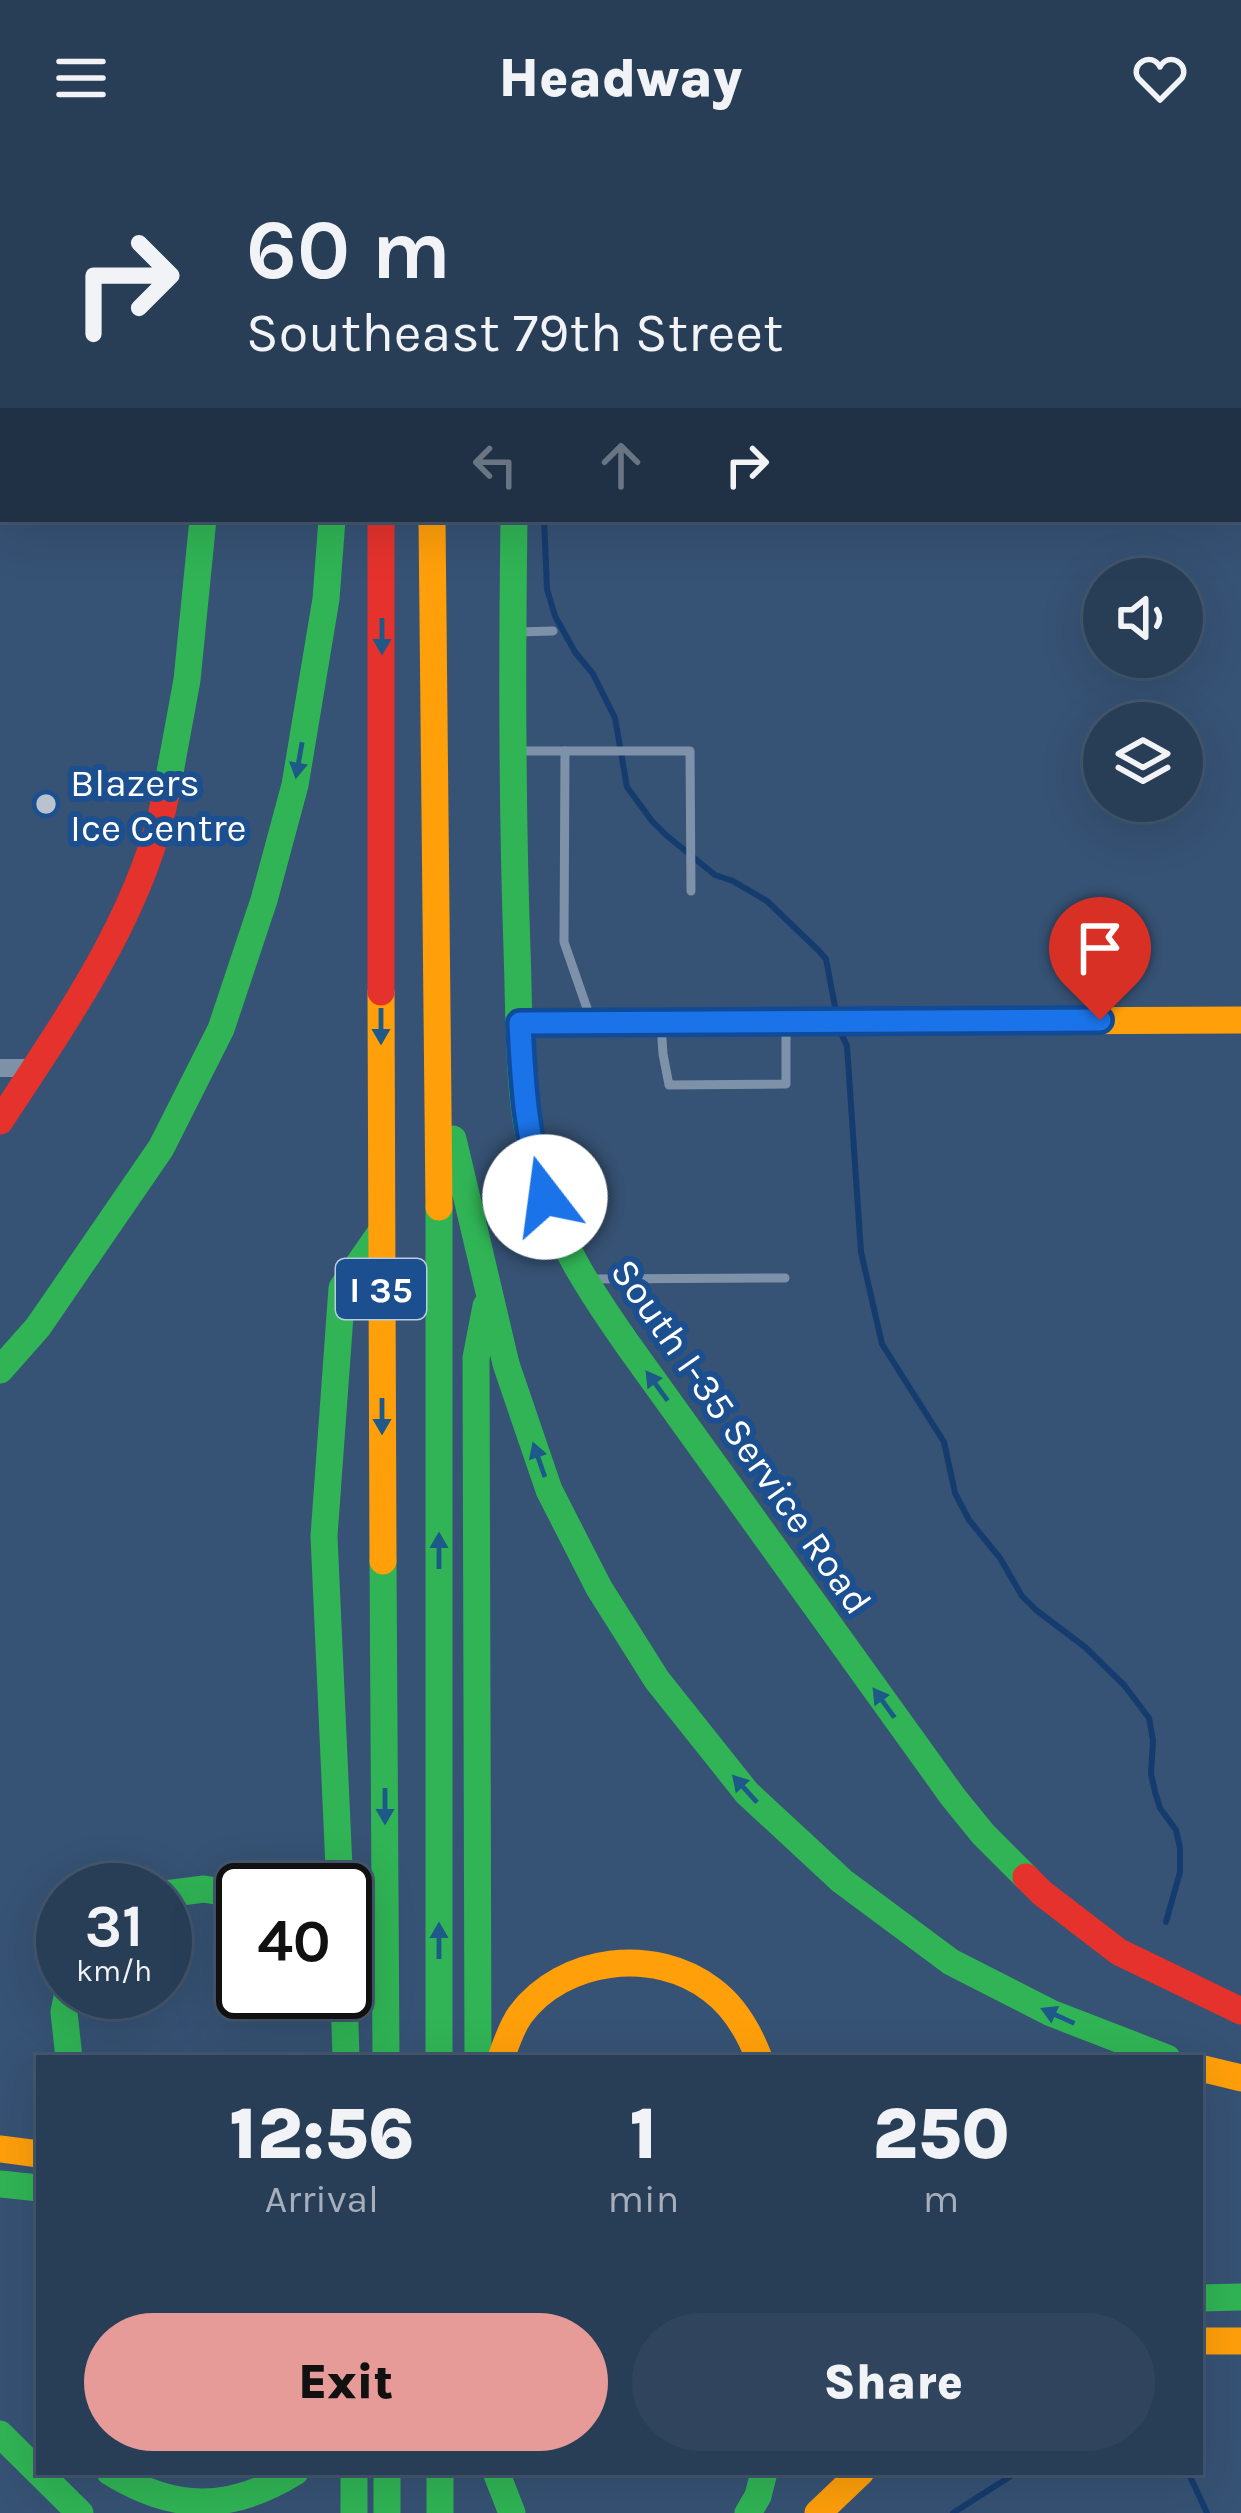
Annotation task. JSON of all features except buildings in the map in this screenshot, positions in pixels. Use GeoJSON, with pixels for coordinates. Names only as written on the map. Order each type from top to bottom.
{"type":"FeatureCollection","features":[{"type":"Feature","properties":{"kind":"main road"},"geometry":{"type":"LineString","coordinates":[[0,1121],[85,990],[122,920],[159,826],[194,643],[203,522]]}},
{"type":"Feature","properties":{"kind":"main road"},"geometry":{"type":"LineString","coordinates":[[0,1370],[38,1327],[161,1148],[221,1029],[264,900],[295,785],[326,599],[332,522]]}},
{"type":"Feature","properties":{"kind":"main road","name":"I 35"},"geometry":{"type":"LineString","coordinates":[[381,522],[386,2055]]}},
{"type":"Feature","properties":{"kind":"main road","name":"I 35"},"geometry":{"type":"LineString","coordinates":[[432,522],[439,1077],[439,2055]]}},
{"type":"Feature","properties":{"kind":"main road","name":"South I-35 Service Road"},"geometry":{"type":"LineString","coordinates":[[514,522],[515,889],[524,1110],[532,1156],[563,1245],[582,1280],[982,1834],[1042,1893],[1119,1952],[1241,2011]]}},
{"type":"Feature","properties":{"kind":"main road"},"geometry":{"type":"LineString","coordinates":[[520,1023],[1241,1020]]}},
{"type":"Feature","properties":{"kind":"main road"},"geometry":{"type":"LineString","coordinates":[[439,1077],[506,1364],[549,1490],[599,1588],[658,1680],[747,1793],[842,1881],[951,1962],[1051,2013],[1159,2055]]}},
{"type":"Feature","properties":{"kind":"main road"},"geometry":{"type":"LineString","coordinates":[[339,1863],[324,1536],[342,1288],[381,1232]]}},
{"type":"Feature","properties":{"kind":"main road"},"geometry":{"type":"LineString","coordinates":[[478,2055],[476,1358],[488,1292]]}},
{"type":"Feature","properties":{"kind":"main road"},"geometry":{"type":"LineString","coordinates":[[502,2055],[512,2029],[536,1998],[570,1974],[614,1963],[663,1966],[704,1984],[738,2016],[758,2055]]}},
{"type":"Feature","properties":{"kind":"main road"},"geometry":{"type":"LineString","coordinates":[[65,2019],[69,2055]]}},
{"type":"Feature","properties":{"kind":"main road"},"geometry":{"type":"LineString","coordinates":[[344,2019],[346,2055]]}},
{"type":"Feature","properties":{"kind":"main road"},"geometry":{"type":"LineString","coordinates":[[1203,2069],[1241,2078]]}},
{"type":"Feature","properties":{"kind":"main road"},"geometry":{"type":"LineString","coordinates":[[0,2149],[36,2154]]}},
{"type":"Feature","properties":{"kind":"main road"},"geometry":{"type":"LineString","coordinates":[[0,2184],[36,2188]]}},
{"type":"Feature","properties":{"kind":"main road"},"geometry":{"type":"LineString","coordinates":[[1203,2298],[1241,2297]]}},
{"type":"Feature","properties":{"kind":"main road"},"geometry":{"type":"LineString","coordinates":[[1203,2341],[1241,2341]]}},
{"type":"Feature","properties":{"kind":"main road"},"geometry":{"type":"LineString","coordinates":[[0,2434],[36,2470]]}},
{"type":"Feature","properties":{"kind":"main road"},"geometry":{"type":"LineString","coordinates":[[42,2475],[80,2513]]}},
{"type":"Feature","properties":{"kind":"main road"},"geometry":{"type":"LineString","coordinates":[[114,2475],[164,2503],[208,2508],[255,2496],[290,2475]]}},
{"type":"Feature","properties":{"kind":"main road"},"geometry":{"type":"LineString","coordinates":[[354,2475],[354,2513]]}},
{"type":"Feature","properties":{"kind":"main road"},"geometry":{"type":"LineString","coordinates":[[387,2475],[387,2513]]}},
{"type":"Feature","properties":{"kind":"main road"},"geometry":{"type":"LineString","coordinates":[[440,2475],[440,2513]]}},
{"type":"Feature","properties":{"kind":"main road"},"geometry":{"type":"LineString","coordinates":[[480,2475],[480,2513]]}},
{"type":"Feature","properties":{"kind":"main road"},"geometry":{"type":"LineString","coordinates":[[497,2475],[512,2513]]}},
{"type":"Feature","properties":{"kind":"main road"},"geometry":{"type":"LineString","coordinates":[[748,2513],[763,2475]]}},
{"type":"Feature","properties":{"kind":"main road"},"geometry":{"type":"LineString","coordinates":[[818,2513],[858,2475]]}},
{"type":"Feature","properties":{"kind":"street"},"geometry":{"type":"LineString","coordinates":[[0,1068],[35,1068]]}},
{"type":"Feature","properties":{"kind":"lane"},"geometry":{"type":"LineString","coordinates":[[513,632],[553,632]]}},
{"type":"Feature","properties":{"kind":"lane"},"geometry":{"type":"LineString","coordinates":[[514,751],[691,751],[691,891]]}},
{"type":"Feature","properties":{"kind":"lane"},"geometry":{"type":"LineString","coordinates":[[565,751],[564,942],[591,1022]]}},
{"type":"Feature","properties":{"kind":"lane"},"geometry":{"type":"LineString","coordinates":[[661,1022],[669,1085],[786,1084],[786,1022]]}},
{"type":"Feature","properties":{"kind":"lane"},"geometry":{"type":"LineString","coordinates":[[582,1280],[785,1278]]}},
{"type":"Feature","properties":{"kind":"waterway"},"geometry":{"type":"LineString","coordinates":[[544,522],[547,589],[555,616],[615,718],[627,787],[666,835],[715,875],[767,901],[818,950],[826,959],[836,1012]]}},
{"type":"Feature","properties":{"kind":"waterway"},"geometry":{"type":"LineString","coordinates":[[840,1031],[847,1046],[861,1252],[882,1344],[944,1442],[955,1493],[969,1520],[1000,1558],[1022,1596],[1085,1647],[1149,1718],[1155,1792],[1176,1830],[1180,1848],[1180,1872],[1166,1922]]}},
{"type":"Feature","properties":{"kind":"waterway"},"geometry":{"type":"LineString","coordinates":[[953,2513],[1012,2475]]}},
{"type":"Feature","properties":{"kind":"waterway"},"geometry":{"type":"LineString","coordinates":[[1189,2475],[1207,2513]]}},
{"type":"Feature","properties":{"kind":"traffic: fast"},"geometry":{"type":"LineString","coordinates":[[166,794],[187,680],[203,522]]}},
{"type":"Feature","properties":{"kind":"traffic: fast"},"geometry":{"type":"LineString","coordinates":[[0,1370],[38,1327],[161,1148],[221,1029],[264,900],[295,785],[326,599],[332,522]]}},
{"type":"Feature","properties":{"kind":"traffic: fast"},"geometry":{"type":"LineString","coordinates":[[514,522],[513,788],[521,1068],[527,1127],[548,1207],[578,1268],[628,1345],[953,1797],[1026,1877]]}},
{"type":"Feature","properties":{"kind":"traffic: fast"},"geometry":{"type":"LineString","coordinates":[[453,1139],[506,1364],[549,1490],[599,1588],[657,1680],[747,1793],[842,1881],[951,1962],[1051,2013],[1159,2055]]}},
{"type":"Feature","properties":{"kind":"traffic: fast"},"geometry":{"type":"LineString","coordinates":[[439,1207],[439,2055]]}},
{"type":"Feature","properties":{"kind":"traffic: fast"},"geometry":{"type":"LineString","coordinates":[[339,1863],[324,1536],[342,1288],[381,1232]]}},
{"type":"Feature","properties":{"kind":"traffic: fast"},"geometry":{"type":"LineString","coordinates":[[478,2055],[476,1358],[486,1306]]}},
{"type":"Feature","properties":{"kind":"traffic: fast"},"geometry":{"type":"LineString","coordinates":[[383,1561],[386,2055]]}},
{"type":"Feature","properties":{"kind":"traffic: fast"},"geometry":{"type":"LineString","coordinates":[[192,1891],[216,1891]]}},
{"type":"Feature","properties":{"kind":"traffic: fast"},"geometry":{"type":"LineString","coordinates":[[65,2019],[69,2055]]}},
{"type":"Feature","properties":{"kind":"traffic: fast"},"geometry":{"type":"LineString","coordinates":[[345,2019],[346,2055]]}},
{"type":"Feature","properties":{"kind":"traffic: fast"},"geometry":{"type":"LineString","coordinates":[[0,2184],[36,2188]]}},
{"type":"Feature","properties":{"kind":"traffic: fast"},"geometry":{"type":"LineString","coordinates":[[1203,2298],[1241,2297]]}},
{"type":"Feature","properties":{"kind":"traffic: fast"},"geometry":{"type":"LineString","coordinates":[[0,2434],[36,2470]]}},
{"type":"Feature","properties":{"kind":"traffic: fast"},"geometry":{"type":"LineString","coordinates":[[42,2475],[80,2513]]}},
{"type":"Feature","properties":{"kind":"traffic: fast"},"geometry":{"type":"LineString","coordinates":[[116,2475],[157,2494],[202,2502],[248,2494],[289,2475]]}},
{"type":"Feature","properties":{"kind":"traffic: fast"},"geometry":{"type":"LineString","coordinates":[[354,2475],[354,2513]]}},
{"type":"Feature","properties":{"kind":"traffic: fast"},"geometry":{"type":"LineString","coordinates":[[387,2475],[387,2513]]}},
{"type":"Feature","properties":{"kind":"traffic: fast"},"geometry":{"type":"LineString","coordinates":[[440,2475],[440,2513]]}},
{"type":"Feature","properties":{"kind":"traffic: fast"},"geometry":{"type":"LineString","coordinates":[[497,2475],[512,2513]]}},
{"type":"Feature","properties":{"kind":"traffic: fast"},"geometry":{"type":"LineString","coordinates":[[748,2513],[763,2475]]}},
{"type":"Feature","properties":{"kind":"traffic: slow"},"geometry":{"type":"LineString","coordinates":[[432,522],[439,1207]]}},
{"type":"Feature","properties":{"kind":"traffic: slow"},"geometry":{"type":"LineString","coordinates":[[381,992],[383,1561]]}},
{"type":"Feature","properties":{"kind":"traffic: slow"},"geometry":{"type":"LineString","coordinates":[[520,1023],[1241,1020]]}},
{"type":"Feature","properties":{"kind":"traffic: slow"},"geometry":{"type":"LineString","coordinates":[[502,2055],[517,2020],[538,1995],[560,1980],[611,1964],[638,1963],[689,1976],[712,1990],[740,2021],[758,2055]]}},
{"type":"Feature","properties":{"kind":"traffic: slow"},"geometry":{"type":"LineString","coordinates":[[1203,2069],[1241,2078]]}},
{"type":"Feature","properties":{"kind":"traffic: slow"},"geometry":{"type":"LineString","coordinates":[[0,2149],[36,2154]]}},
{"type":"Feature","properties":{"kind":"traffic: slow"},"geometry":{"type":"LineString","coordinates":[[1203,2341],[1241,2341]]}},
{"type":"Feature","properties":{"kind":"traffic: slow"},"geometry":{"type":"LineString","coordinates":[[818,2513],[858,2475]]}},
{"type":"Feature","properties":{"kind":"traffic: jam"},"geometry":{"type":"LineString","coordinates":[[381,522],[381,992]]}},
{"type":"Feature","properties":{"kind":"traffic: jam"},"geometry":{"type":"LineString","coordinates":[[0,1121],[75,1005],[120,924],[155,838],[166,794]]}},
{"type":"Feature","properties":{"kind":"traffic: jam"},"geometry":{"type":"LineString","coordinates":[[1026,1877],[1119,1952],[1241,2011]]}},
{"type":"Feature","properties":{"kind":"place","name":"Blazers Ice Centre"},"geometry":{"type":"Point","coordinates":[46,804]}},
{"type":"Feature","properties":{"kind":"route"},"geometry":{"type":"LineString","coordinates":[[545,1197],[524,1110],[520,1023],[1100,1020]]}}]}
